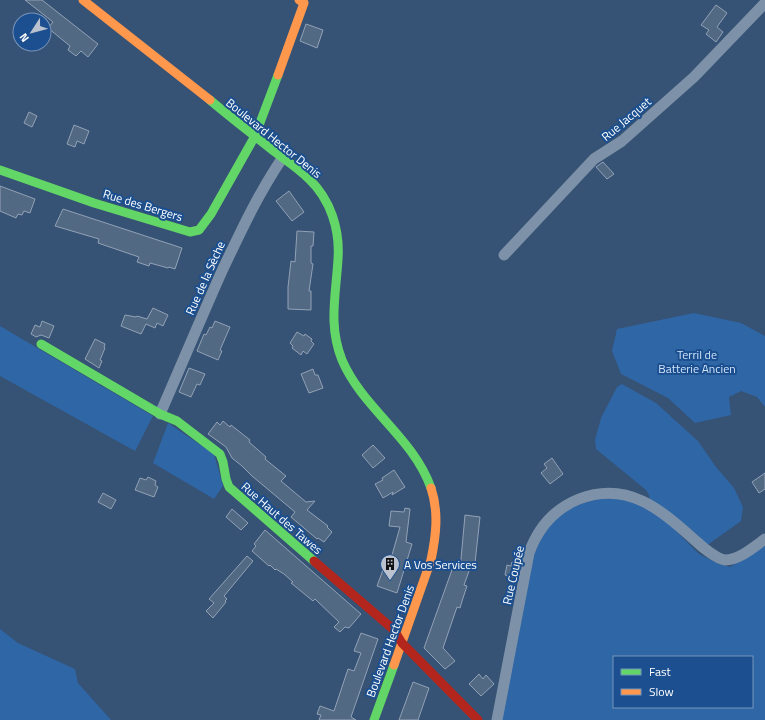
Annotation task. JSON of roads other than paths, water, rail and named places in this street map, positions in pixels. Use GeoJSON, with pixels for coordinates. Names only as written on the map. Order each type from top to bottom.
{"type":"FeatureCollection","features":[{"type":"Feature","properties":{"kind":"street","name":"Boulevard Hector Denis"},"geometry":{"type":"LineString","coordinates":[[83,0],[283,157],[317,187],[328,205],[335,223],[339,250],[333,322],[337,345],[342,360],[361,394],[412,451],[420,463],[427,476],[434,496],[437,519],[435,542],[431,560],[374,720]]}},
{"type":"Feature","properties":{"kind":"street"},"geometry":{"type":"LineString","coordinates":[[255,136],[304,3],[299,0]]}},
{"type":"Feature","properties":{"kind":"street","name":"Rue Jacquet"},"geometry":{"type":"LineString","coordinates":[[504,255],[594,159],[622,141],[694,77],[765,3]]}},
{"type":"Feature","properties":{"kind":"street","name":"Rue des Bergers"},"geometry":{"type":"LineString","coordinates":[[0,170],[81,199],[190,232],[199,230],[211,214],[255,136]]}},
{"type":"Feature","properties":{"kind":"street","name":"Rue de la Sèche"},"geometry":{"type":"LineString","coordinates":[[160,414],[202,316],[240,233],[258,197],[283,157]]}},
{"type":"Feature","properties":{"kind":"street","name":"Rue Haut des Tawes"},"geometry":{"type":"LineString","coordinates":[[41,344],[160,414],[177,422],[220,454],[223,459],[225,478],[230,488],[394,630],[402,643],[478,720]]}},
{"type":"Feature","properties":{"kind":"street","name":"Rue Coupée"},"geometry":{"type":"LineString","coordinates":[[496,720],[529,553],[540,529],[553,514],[561,508],[582,498],[599,495],[613,494],[636,498],[662,512],[705,550],[724,560],[736,557],[765,539]]}},
{"type":"Feature","properties":{"kind":"place","name":"A Vos Services"},"geometry":{"type":"Point","coordinates":[390,581]}},
{"type":"Feature","properties":{"kind":"park label","name":"Terril de Batterie Ancien"},"geometry":{"type":"Point","coordinates":[697,361]}}]}
